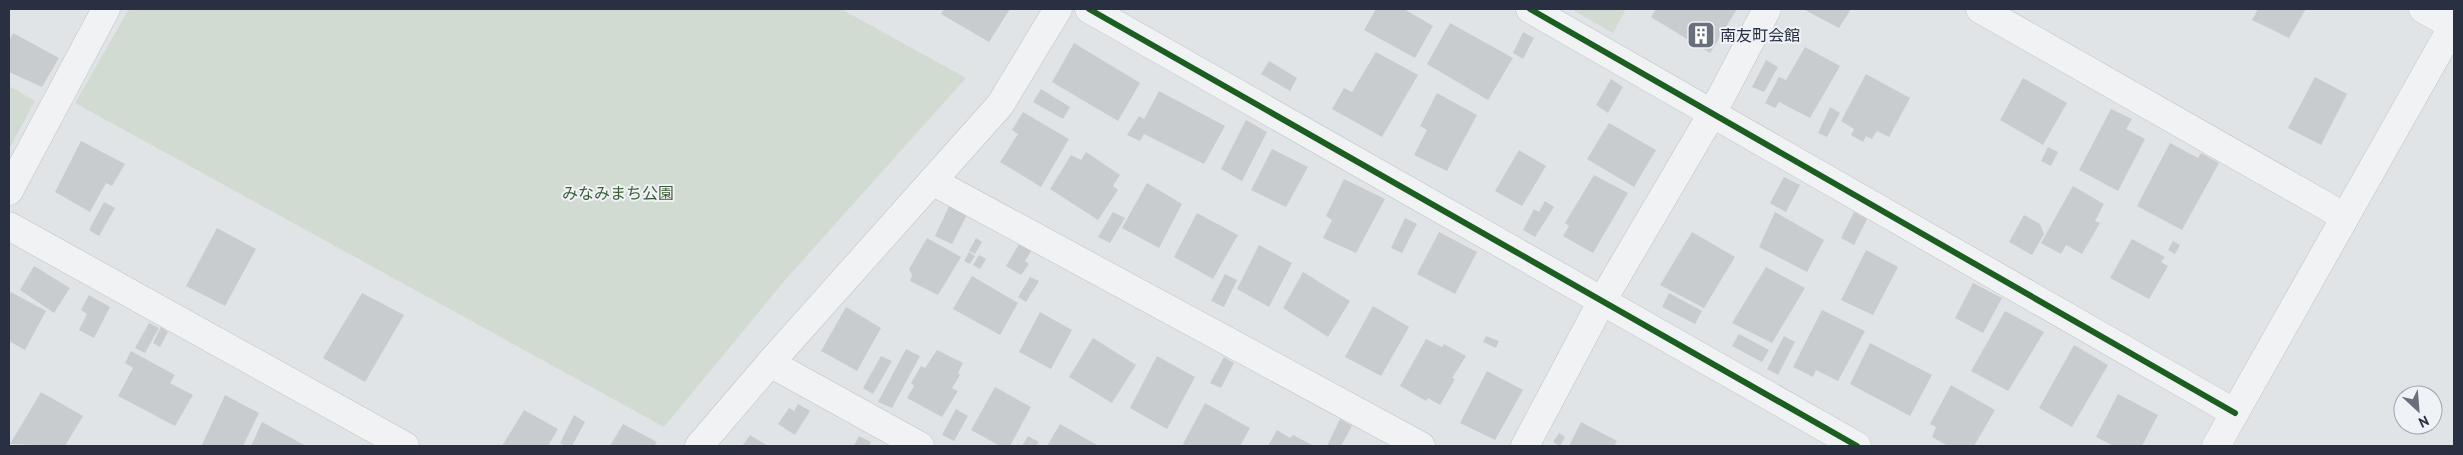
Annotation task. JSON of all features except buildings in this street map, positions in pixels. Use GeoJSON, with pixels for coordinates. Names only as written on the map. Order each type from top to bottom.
{"type":"FeatureCollection","features":[{"type":"Feature","properties":{"kind":"street"},"geometry":{"type":"LineString","coordinates":[[699,446],[770,363],[1000,105],[1058,9]]}},
{"type":"Feature","properties":{"kind":"street"},"geometry":{"type":"LineString","coordinates":[[1089,9],[1857,446]]}},
{"type":"Feature","properties":{"kind":"street"},"geometry":{"type":"LineString","coordinates":[[1530,9],[1713,112],[2235,413]]}},
{"type":"Feature","properties":{"kind":"street"},"geometry":{"type":"LineString","coordinates":[[1525,446],[1602,301],[1713,112],[1767,9]]}},
{"type":"Feature","properties":{"kind":"street"},"geometry":{"type":"LineString","coordinates":[[1980,9],[2345,218]]}},
{"type":"Feature","properties":{"kind":"street"},"geometry":{"type":"LineString","coordinates":[[2216,446],[2454,25],[2423,9]]}},
{"type":"Feature","properties":{"kind":"street"},"geometry":{"type":"LineString","coordinates":[[9,191],[104,10]]}},
{"type":"Feature","properties":{"kind":"street"},"geometry":{"type":"LineString","coordinates":[[932,181],[1421,446]]}},
{"type":"Feature","properties":{"kind":"street"},"geometry":{"type":"LineString","coordinates":[[9,226],[372,438],[406,446]]}},
{"type":"Feature","properties":{"kind":"street"},"geometry":{"type":"LineString","coordinates":[[770,363],[920,446]]}},
{"type":"Feature","properties":{"kind":"green space","name":"みなみまち公園"},"geometry":{"type":"Polygon","coordinates":[[[129,9],[841,9],[966,78],[786,279],[664,427],[75,103],[129,9]]]}},
{"type":"Feature","properties":{"kind":"green space"},"geometry":{"type":"Polygon","coordinates":[[[1571,9],[1626,9],[1613,33],[1571,9]]]}},
{"type":"Feature","properties":{"kind":"green space"},"geometry":{"type":"Polygon","coordinates":[[[9,86],[35,101],[9,149],[9,86]]]}},
{"type":"Feature","properties":{"kind":"cycle path"},"geometry":{"type":"LineString","coordinates":[[1089,9],[1857,446]]}},
{"type":"Feature","properties":{"kind":"cycle path"},"geometry":{"type":"LineString","coordinates":[[1530,9],[2235,413]]}},
{"type":"Feature","properties":{"kind":"place","name":"南友町会館"},"geometry":{"type":"Point","coordinates":[1701,35]}}]}
